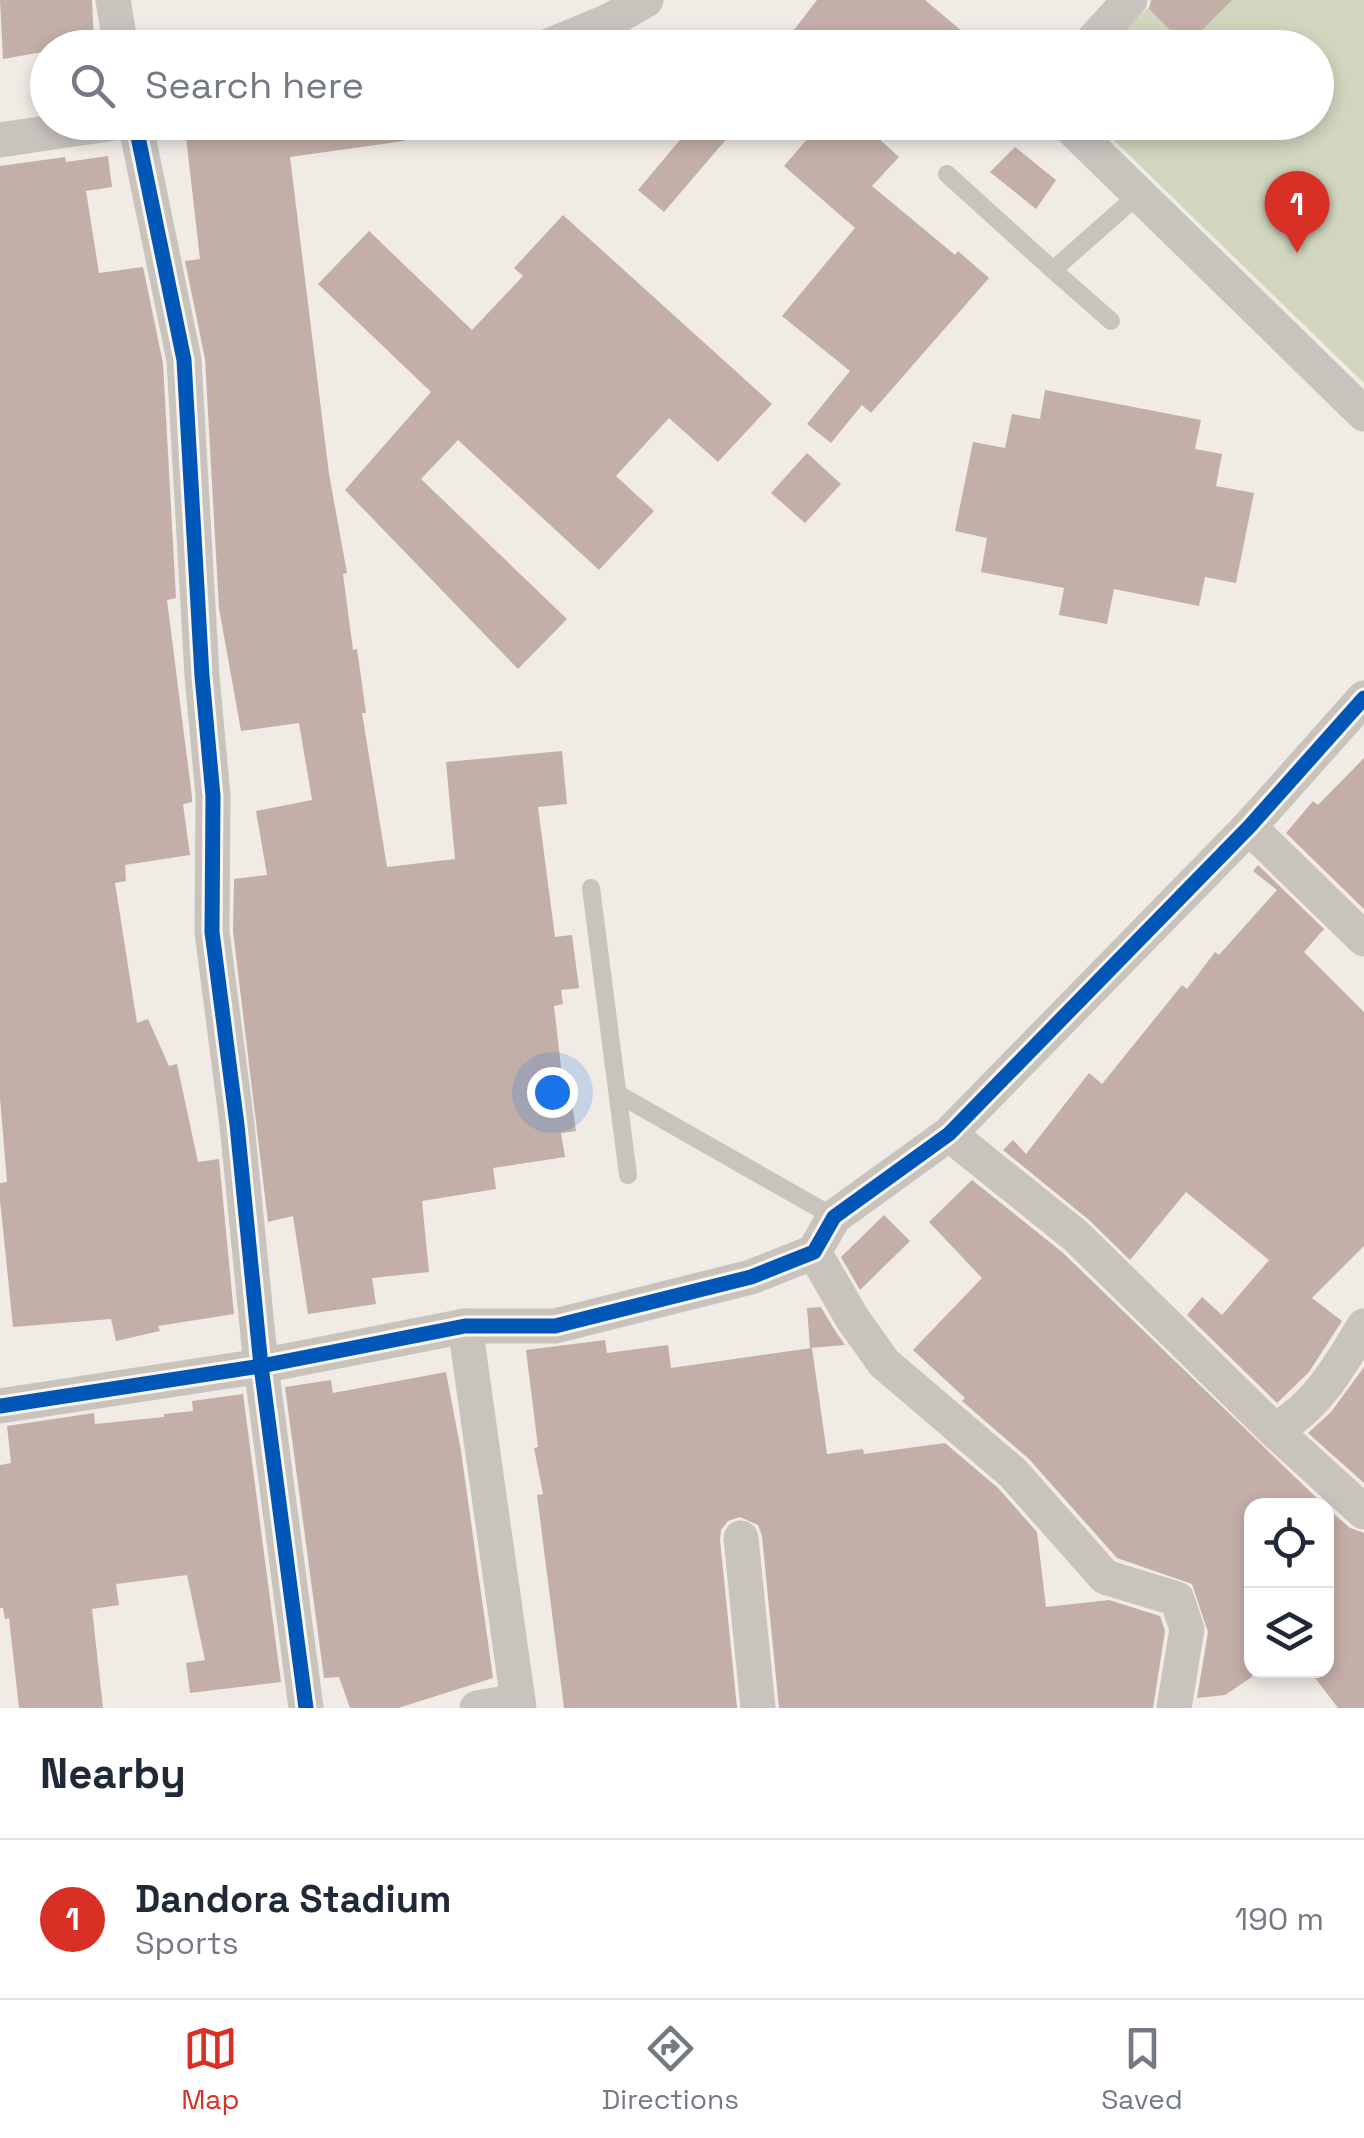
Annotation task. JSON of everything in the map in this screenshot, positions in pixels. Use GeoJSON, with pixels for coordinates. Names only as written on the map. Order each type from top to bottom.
{"type":"FeatureCollection","features":[{"type":"Feature","properties":{"kind":"street"},"geometry":{"type":"LineString","coordinates":[[113,0],[119,30]]}},
{"type":"Feature","properties":{"kind":"street"},"geometry":{"type":"LineString","coordinates":[[588,30],[646,0]]}},
{"type":"Feature","properties":{"kind":"street"},"geometry":{"type":"LineString","coordinates":[[1102,30],[1130,0]]}},
{"type":"Feature","properties":{"kind":"street"},"geometry":{"type":"LineString","coordinates":[[0,140],[30,136]]}},
{"type":"Feature","properties":{"kind":"street"},"geometry":{"type":"LineString","coordinates":[[139,140],[184,360],[212,796],[212,932],[237,1125],[261,1366],[306,1708]]}},
{"type":"Feature","properties":{"kind":"street"},"geometry":{"type":"LineString","coordinates":[[1083,140],[1364,414]]}},
{"type":"Feature","properties":{"kind":"street"},"geometry":{"type":"LineString","coordinates":[[0,1406],[261,1366],[465,1326],[555,1326],[751,1277],[814,1252],[834,1216],[949,1134],[1249,827],[1364,698]]}},
{"type":"Feature","properties":{"kind":"street"},"geometry":{"type":"LineString","coordinates":[[1249,827],[1364,939]]}},
{"type":"Feature","properties":{"kind":"street"},"geometry":{"type":"LineString","coordinates":[[949,1134],[1076,1236],[1274,1430],[1364,1512]]}},
{"type":"Feature","properties":{"kind":"street"},"geometry":{"type":"LineString","coordinates":[[814,1252],[852,1318],[884,1363],[1013,1474],[1105,1577],[1178,1599],[1187,1629],[1174,1708]]}},
{"type":"Feature","properties":{"kind":"street"},"geometry":{"type":"LineString","coordinates":[[465,1326],[518,1704],[478,1708]]}},
{"type":"Feature","properties":{"kind":"street"},"geometry":{"type":"LineString","coordinates":[[1274,1430],[1292,1421],[1332,1378],[1364,1326]]}},
{"type":"Feature","properties":{"kind":"street"},"geometry":{"type":"LineString","coordinates":[[741,1538],[758,1708]]}},
{"type":"Feature","properties":{"kind":"lane"},"geometry":{"type":"LineString","coordinates":[[947,174],[1110,322]]}},
{"type":"Feature","properties":{"kind":"lane"},"geometry":{"type":"LineString","coordinates":[[1053,270],[1138,195]]}},
{"type":"Feature","properties":{"kind":"lane"},"geometry":{"type":"LineString","coordinates":[[592,888],[628,1175]]}},
{"type":"Feature","properties":{"kind":"lane"},"geometry":{"type":"LineString","coordinates":[[618,1094],[834,1216]]}},
{"type":"Feature","properties":{"kind":"green space"},"geometry":{"type":"Polygon","coordinates":[[[1156,0],[1364,0],[1364,383],[1114,140],[1334,140],[1334,30],[1125,30],[1156,0]]]}},
{"type":"Feature","properties":{"kind":"building"},"geometry":{"type":"Polygon","coordinates":[[[0,0],[92,0],[93,30],[30,30],[30,54],[3,59],[0,0]]]}},
{"type":"Feature","properties":{"kind":"building"},"geometry":{"type":"Polygon","coordinates":[[[817,0],[925,0],[961,30],[794,30],[817,0]]]}},
{"type":"Feature","properties":{"kind":"building"},"geometry":{"type":"Polygon","coordinates":[[[1151,0],[1232,0],[1202,30],[1170,30],[1149,9],[1151,0]]]}},
{"type":"Feature","properties":{"kind":"building"},"geometry":{"type":"Polygon","coordinates":[[[186,140],[404,140],[290,157],[329,474],[347,573],[343,574],[353,650],[357,649],[366,713],[362,713],[387,867],[455,859],[446,762],[562,751],[567,804],[538,807],[555,937],[572,935],[579,988],[561,990],[563,1004],[554,1006],[563,1084],[569,1083],[576,1131],[561,1133],[565,1157],[493,1168],[496,1189],[422,1201],[429,1272],[372,1278],[376,1304],[308,1314],[293,1216],[268,1222],[233,931],[234,879],[267,875],[256,811],[312,800],[299,723],[241,731],[219,608],[205,359],[185,261],[200,259],[186,140]]]}},
{"type":"Feature","properties":{"kind":"building"},"geometry":{"type":"Polygon","coordinates":[[[680,140],[726,140],[664,212],[638,190],[680,140]]]}},
{"type":"Feature","properties":{"kind":"building"},"geometry":{"type":"Polygon","coordinates":[[[806,140],[880,140],[899,157],[872,186],[989,278],[871,413],[862,405],[831,443],[807,424],[850,371],[782,316],[855,228],[784,166],[806,140]]]}},
{"type":"Feature","properties":{"kind":"building"},"geometry":{"type":"Polygon","coordinates":[[[1015,147],[1056,180],[1036,209],[990,172],[1015,147]]]}},
{"type":"Feature","properties":{"kind":"building"},"geometry":{"type":"Polygon","coordinates":[[[108,156],[112,187],[86,191],[99,273],[143,267],[163,363],[176,598],[167,600],[192,797],[192,802],[183,804],[190,855],[125,865],[126,881],[115,883],[137,1023],[148,1019],[169,1066],[177,1064],[198,1162],[219,1159],[234,1314],[158,1326],[160,1331],[116,1341],[111,1319],[13,1327],[0,1200],[0,1183],[7,1182],[0,1098],[0,166],[108,156]]]}},
{"type":"Feature","properties":{"kind":"building"},"geometry":{"type":"Polygon","coordinates":[[[563,215],[772,404],[718,462],[669,418],[616,476],[654,511],[599,570],[458,440],[421,479],[567,619],[518,669],[345,490],[431,392],[318,284],[369,231],[472,330],[523,276],[514,268],[563,215]]]}},
{"type":"Feature","properties":{"kind":"building"},"geometry":{"type":"Polygon","coordinates":[[[1045,390],[1201,420],[1195,449],[1222,454],[1216,486],[1254,493],[1236,583],[1205,577],[1199,606],[1114,589],[1107,624],[1059,615],[1064,588],[981,572],[987,538],[955,531],[973,442],[1005,448],[1012,414],[1040,419],[1045,390]]]}},
{"type":"Feature","properties":{"kind":"building"},"geometry":{"type":"Polygon","coordinates":[[[807,453],[841,484],[805,523],[771,493],[807,453]]]}},
{"type":"Feature","properties":{"kind":"building"},"geometry":{"type":"Polygon","coordinates":[[[1364,758],[1364,909],[1286,833],[1313,801],[1318,805],[1364,758]]]}},
{"type":"Feature","properties":{"kind":"building"},"geometry":{"type":"Polygon","coordinates":[[[1258,865],[1324,929],[1304,952],[1364,1012],[1364,1246],[1312,1298],[1342,1321],[1309,1372],[1277,1403],[1187,1315],[1202,1297],[1222,1315],[1269,1260],[1186,1192],[1130,1260],[1089,1220],[1003,1150],[1013,1140],[1026,1154],[1089,1073],[1102,1084],[1182,985],[1187,989],[1215,952],[1219,955],[1277,890],[1253,871],[1258,865]]]}},
{"type":"Feature","properties":{"kind":"building"},"geometry":{"type":"Polygon","coordinates":[[[972,1180],[1062,1252],[1317,1498],[1244,1498],[1244,1678],[1250,1678],[1225,1695],[1197,1698],[1208,1632],[1192,1584],[1117,1558],[1029,1459],[962,1401],[965,1398],[913,1350],[982,1278],[929,1222],[972,1180]]]}},
{"type":"Feature","properties":{"kind":"building"},"geometry":{"type":"Polygon","coordinates":[[[884,1215],[910,1241],[860,1290],[841,1257],[884,1215]]]}},
{"type":"Feature","properties":{"kind":"building"},"geometry":{"type":"Polygon","coordinates":[[[821,1307],[845,1345],[810,1348],[807,1308],[821,1307]]]}},
{"type":"Feature","properties":{"kind":"building"},"geometry":{"type":"Polygon","coordinates":[[[605,1340],[607,1353],[668,1345],[671,1368],[812,1348],[827,1454],[863,1449],[864,1454],[945,1443],[998,1488],[1037,1532],[1046,1607],[1109,1600],[1160,1616],[1165,1631],[1153,1708],[779,1708],[762,1536],[758,1525],[740,1517],[728,1521],[720,1540],[737,1708],[564,1708],[537,1495],[543,1494],[534,1448],[538,1447],[526,1350],[605,1340]]]}},
{"type":"Feature","properties":{"kind":"building"},"geometry":{"type":"Polygon","coordinates":[[[1364,1367],[1364,1483],[1308,1433],[1331,1412],[1364,1367]]]}},
{"type":"Feature","properties":{"kind":"building"},"geometry":{"type":"Polygon","coordinates":[[[446,1372],[493,1678],[398,1708],[350,1708],[339,1677],[324,1678],[285,1387],[331,1380],[333,1393],[446,1372]]]}},
{"type":"Feature","properties":{"kind":"building"},"geometry":{"type":"Polygon","coordinates":[[[243,1394],[281,1682],[190,1693],[186,1663],[205,1660],[187,1575],[116,1584],[119,1605],[92,1609],[103,1708],[19,1708],[9,1618],[5,1619],[0,1608],[0,1465],[11,1463],[7,1426],[94,1413],[95,1424],[164,1417],[193,1411],[192,1401],[243,1394]]]}},
{"type":"Feature","properties":{"kind":"building"},"geometry":{"type":"Polygon","coordinates":[[[1334,1514],[1350,1528],[1364,1533],[1364,1708],[1338,1708],[1315,1678],[1334,1678],[1334,1514]]]}},
{"type":"Feature","properties":{"kind":"cycle path"},"geometry":{"type":"LineString","coordinates":[[139,140],[184,360],[202,676],[213,796],[212,932],[237,1125],[261,1366],[306,1708]]}},
{"type":"Feature","properties":{"kind":"cycle path"},"geometry":{"type":"LineString","coordinates":[[0,1406],[261,1366],[465,1326],[555,1326],[751,1277],[814,1252],[834,1217],[949,1134],[1249,827],[1364,698]]}},
{"type":"Feature","properties":{"kind":"place","name":"Dandora Stadium"},"geometry":{"type":"Point","coordinates":[1297,253]}}]}
